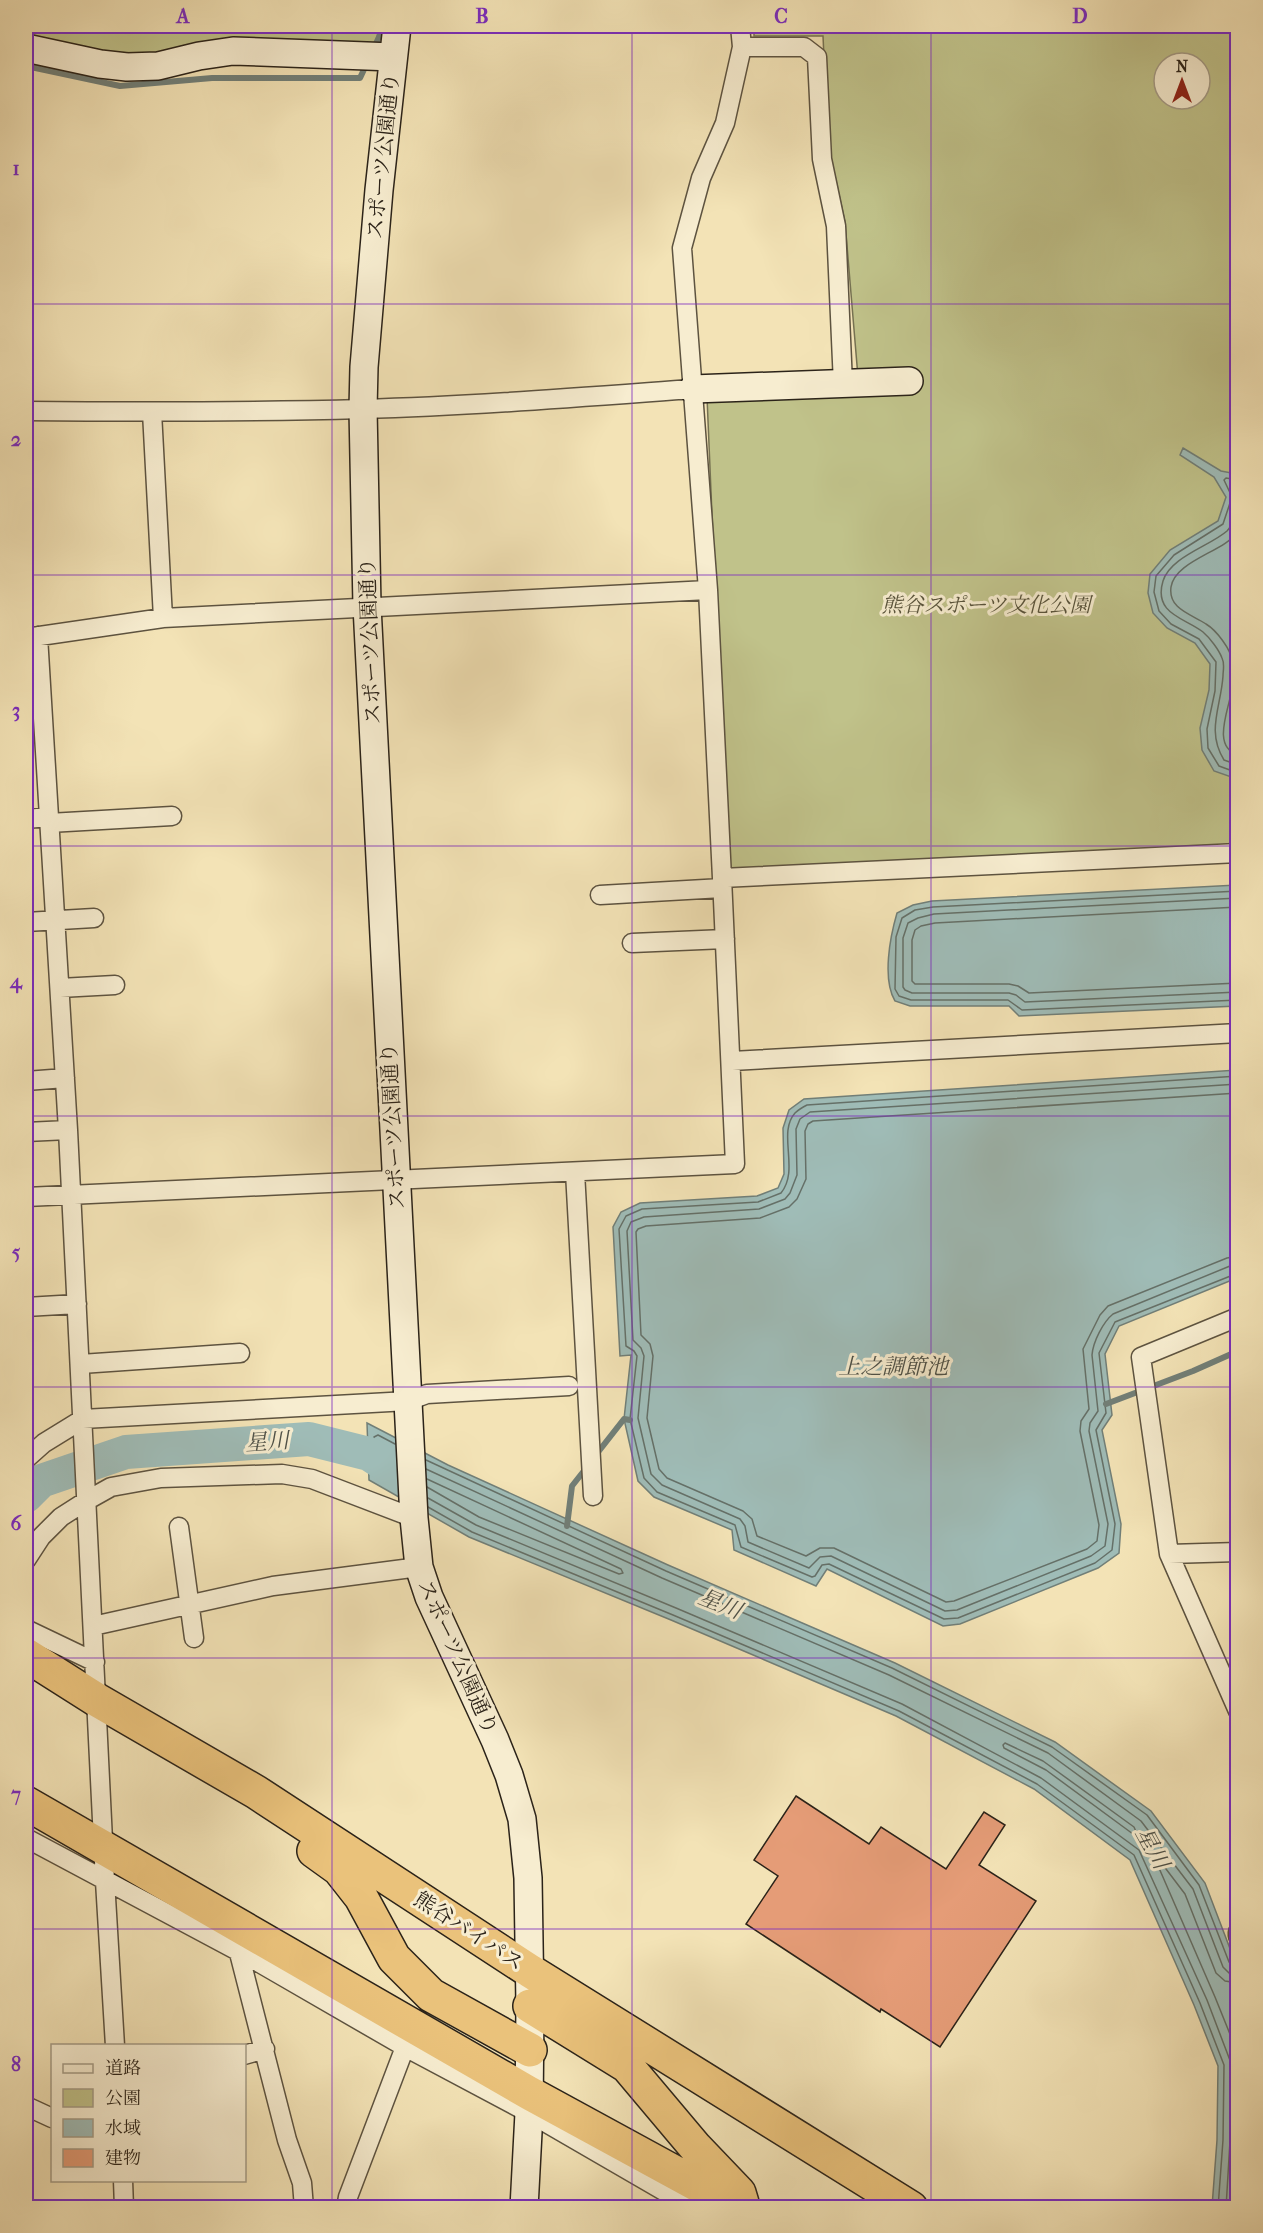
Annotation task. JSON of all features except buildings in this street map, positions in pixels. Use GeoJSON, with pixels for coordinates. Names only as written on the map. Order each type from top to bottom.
{"type":"FeatureCollection","features":[{"type":"Feature","properties":{"kind":"highway","name":"熊谷バイパス"},"geometry":{"type":"LineString","coordinates":[[26,1655],[97,1700],[237,1781],[530,1971],[911,2208]]}},
{"type":"Feature","properties":{"kind":"highway"},"geometry":{"type":"LineString","coordinates":[[237,1781],[246,1803],[339,1869],[361,1897],[394,1958],[431,1995],[530,2050]]}},
{"type":"Feature","properties":{"kind":"highway"},"geometry":{"type":"LineString","coordinates":[[26,1803],[104,1847],[529,2103],[742,2208]]}},
{"type":"Feature","properties":{"kind":"highway"},"geometry":{"type":"LineString","coordinates":[[530,2006],[627,2066],[696,2148],[739,2193],[742,2208]]}},
{"type":"Feature","properties":{"kind":"street","name":"スポーツ公園通り"},"geometry":{"type":"LineString","coordinates":[[397,26],[368,318],[363,409],[367,606],[414,1518],[419,1567],[429,1597],[509,1775],[522,1819],[528,1878],[530,1971],[529,2103],[524,2208]]}},
{"type":"Feature","properties":{"kind":"street"},"geometry":{"type":"LineString","coordinates":[[26,1197],[735,1164],[732,1061],[708,590],[682,248],[701,178],[726,123],[742,46],[740,26]]}},
{"type":"Feature","properties":{"kind":"street"},"geometry":{"type":"LineString","coordinates":[[742,46],[804,47],[817,57],[822,159],[836,226],[843,384]]}},
{"type":"Feature","properties":{"kind":"street"},"geometry":{"type":"LineString","coordinates":[[26,48],[100,64],[127,67],[158,66],[232,51],[393,57]]}},
{"type":"Feature","properties":{"kind":"street"},"geometry":{"type":"LineString","coordinates":[[26,411],[363,409],[693,389],[909,381]]}},
{"type":"Feature","properties":{"kind":"street"},"geometry":{"type":"LineString","coordinates":[[152,412],[163,618]]}},
{"type":"Feature","properties":{"kind":"street"},"geometry":{"type":"LineString","coordinates":[[115,2044],[56,920],[32,637],[163,618],[708,590]]}},
{"type":"Feature","properties":{"kind":"street"},"geometry":{"type":"LineString","coordinates":[[26,819],[172,816]]}},
{"type":"Feature","properties":{"kind":"street"},"geometry":{"type":"LineString","coordinates":[[600,895],[722,883],[1238,853]]}},
{"type":"Feature","properties":{"kind":"street"},"geometry":{"type":"LineString","coordinates":[[26,922],[94,918]]}},
{"type":"Feature","properties":{"kind":"street"},"geometry":{"type":"LineString","coordinates":[[632,944],[725,939]]}},
{"type":"Feature","properties":{"kind":"street"},"geometry":{"type":"LineString","coordinates":[[60,988],[115,985]]}},
{"type":"Feature","properties":{"kind":"street"},"geometry":{"type":"LineString","coordinates":[[732,1061],[1238,1033]]}},
{"type":"Feature","properties":{"kind":"street"},"geometry":{"type":"LineString","coordinates":[[26,1081],[65,1078]]}},
{"type":"Feature","properties":{"kind":"street"},"geometry":{"type":"LineString","coordinates":[[26,1132],[68,1130]]}},
{"type":"Feature","properties":{"kind":"street"},"geometry":{"type":"LineString","coordinates":[[575,1172],[593,1496]]}},
{"type":"Feature","properties":{"kind":"street"},"geometry":{"type":"LineString","coordinates":[[26,1307],[77,1304]]}},
{"type":"Feature","properties":{"kind":"street"},"geometry":{"type":"LineString","coordinates":[[1238,1317],[1140,1357],[1169,1554],[1238,1711]]}},
{"type":"Feature","properties":{"kind":"street"},"geometry":{"type":"LineString","coordinates":[[81,1364],[240,1353]]}},
{"type":"Feature","properties":{"kind":"street"},"geometry":{"type":"LineString","coordinates":[[26,1459],[44,1443],[83,1419],[409,1408],[427,1394],[569,1386]]}},
{"type":"Feature","properties":{"kind":"street"},"geometry":{"type":"LineString","coordinates":[[26,1560],[41,1537],[61,1517],[86,1501],[111,1487],[161,1478],[282,1474],[312,1479],[414,1518]]}},
{"type":"Feature","properties":{"kind":"street"},"geometry":{"type":"LineString","coordinates":[[179,1527],[194,1638]]}},
{"type":"Feature","properties":{"kind":"street"},"geometry":{"type":"LineString","coordinates":[[1169,1554],[1238,1552]]}},
{"type":"Feature","properties":{"kind":"street"},"geometry":{"type":"LineString","coordinates":[[93,1626],[273,1586],[419,1567]]}},
{"type":"Feature","properties":{"kind":"street"},"geometry":{"type":"LineString","coordinates":[[26,1629],[95,1662]]}},
{"type":"Feature","properties":{"kind":"street"},"geometry":{"type":"LineString","coordinates":[[26,1838],[239,1953],[405,2047],[529,2103],[693,2208]]}},
{"type":"Feature","properties":{"kind":"street"},"geometry":{"type":"LineString","coordinates":[[239,1953],[287,2140],[302,2183],[304,2208]]}},
{"type":"Feature","properties":{"kind":"street"},"geometry":{"type":"LineString","coordinates":[[346,2208],[348,2197],[405,2047]]}},
{"type":"Feature","properties":{"kind":"street"},"geometry":{"type":"LineString","coordinates":[[246,2054],[265,2049]]}},
{"type":"Feature","properties":{"kind":"street"},"geometry":{"type":"LineString","coordinates":[[26,2106],[51,2118]]}},
{"type":"Feature","properties":{"kind":"street"},"geometry":{"type":"LineString","coordinates":[[123,2182],[124,2208]]}},
{"type":"Feature","properties":{"kind":"green space"},"geometry":{"type":"Polygon","coordinates":[[[26,26],[378,26],[377,45],[137,58],[26,36],[26,26]]]}},
{"type":"Feature","properties":{"kind":"green space","name":"熊谷スポーツ文化公園"},"geometry":{"type":"Polygon","coordinates":[[[754,26],[1237,26],[1237,844],[727,869],[707,397],[859,389],[845,222],[828,144],[823,36],[754,36],[754,26]]]}},
{"type":"Feature","properties":{"kind":"water"},"geometry":{"type":"Polygon","coordinates":[[[1183,448],[1221,471],[1237,474],[1237,779],[1214,771],[1202,750],[1200,728],[1209,690],[1210,664],[1195,643],[1167,628],[1153,613],[1148,593],[1150,574],[1170,550],[1218,521],[1226,497],[1214,477],[1180,455],[1183,448]]]}},
{"type":"Feature","properties":{"kind":"water"},"geometry":{"type":"Polygon","coordinates":[[[1237,885],[1237,1006],[1019,1016],[1009,1006],[910,1006],[895,1001],[891,992],[888,958],[894,923],[897,913],[913,905],[932,901],[1237,885]]]}},
{"type":"Feature","properties":{"kind":"water","name":"上之調節池"},"geometry":{"type":"Polygon","coordinates":[[[1237,1070],[1237,1278],[1119,1326],[1105,1354],[1112,1415],[1102,1430],[1121,1524],[1119,1553],[1098,1568],[960,1624],[943,1626],[827,1569],[816,1586],[734,1550],[732,1530],[654,1497],[638,1481],[624,1419],[631,1355],[620,1356],[613,1227],[621,1212],[640,1203],[757,1196],[778,1188],[784,1174],[783,1128],[789,1110],[804,1099],[1237,1070]]]}},
{"type":"Feature","properties":{"kind":"water"},"geometry":{"type":"Polygon","coordinates":[[[367,1423],[448,1465],[668,1565],[895,1663],[1055,1742],[1151,1811],[1205,1883],[1237,1967],[1237,2207],[1212,2207],[1217,2140],[1218,2066],[1194,2005],[1130,1860],[1034,1789],[896,1716],[469,1537],[369,1480],[367,1423]]]}},
{"type":"Feature","properties":{"kind":"waterway"},"geometry":{"type":"LineString","coordinates":[[374,48],[384,26]]}},
{"type":"Feature","properties":{"kind":"waterway"},"geometry":{"type":"LineString","coordinates":[[26,66],[120,86],[212,78],[360,78],[367,63]]}},
{"type":"Feature","properties":{"kind":"waterway"},"geometry":{"type":"LineString","coordinates":[[1106,1404],[1238,1351]]}},
{"type":"Feature","properties":{"kind":"waterway"},"geometry":{"type":"LineString","coordinates":[[595,1456],[624,1419],[630,1420]]}},
{"type":"Feature","properties":{"kind":"waterway","name":"星川"},"geometry":{"type":"LineString","coordinates":[[26,1496],[41,1481],[126,1452],[309,1439],[369,1454],[407,1479]]}},
{"type":"Feature","properties":{"kind":"waterway"},"geometry":{"type":"LineString","coordinates":[[567,1526],[572,1486],[587,1467]]}}]}
